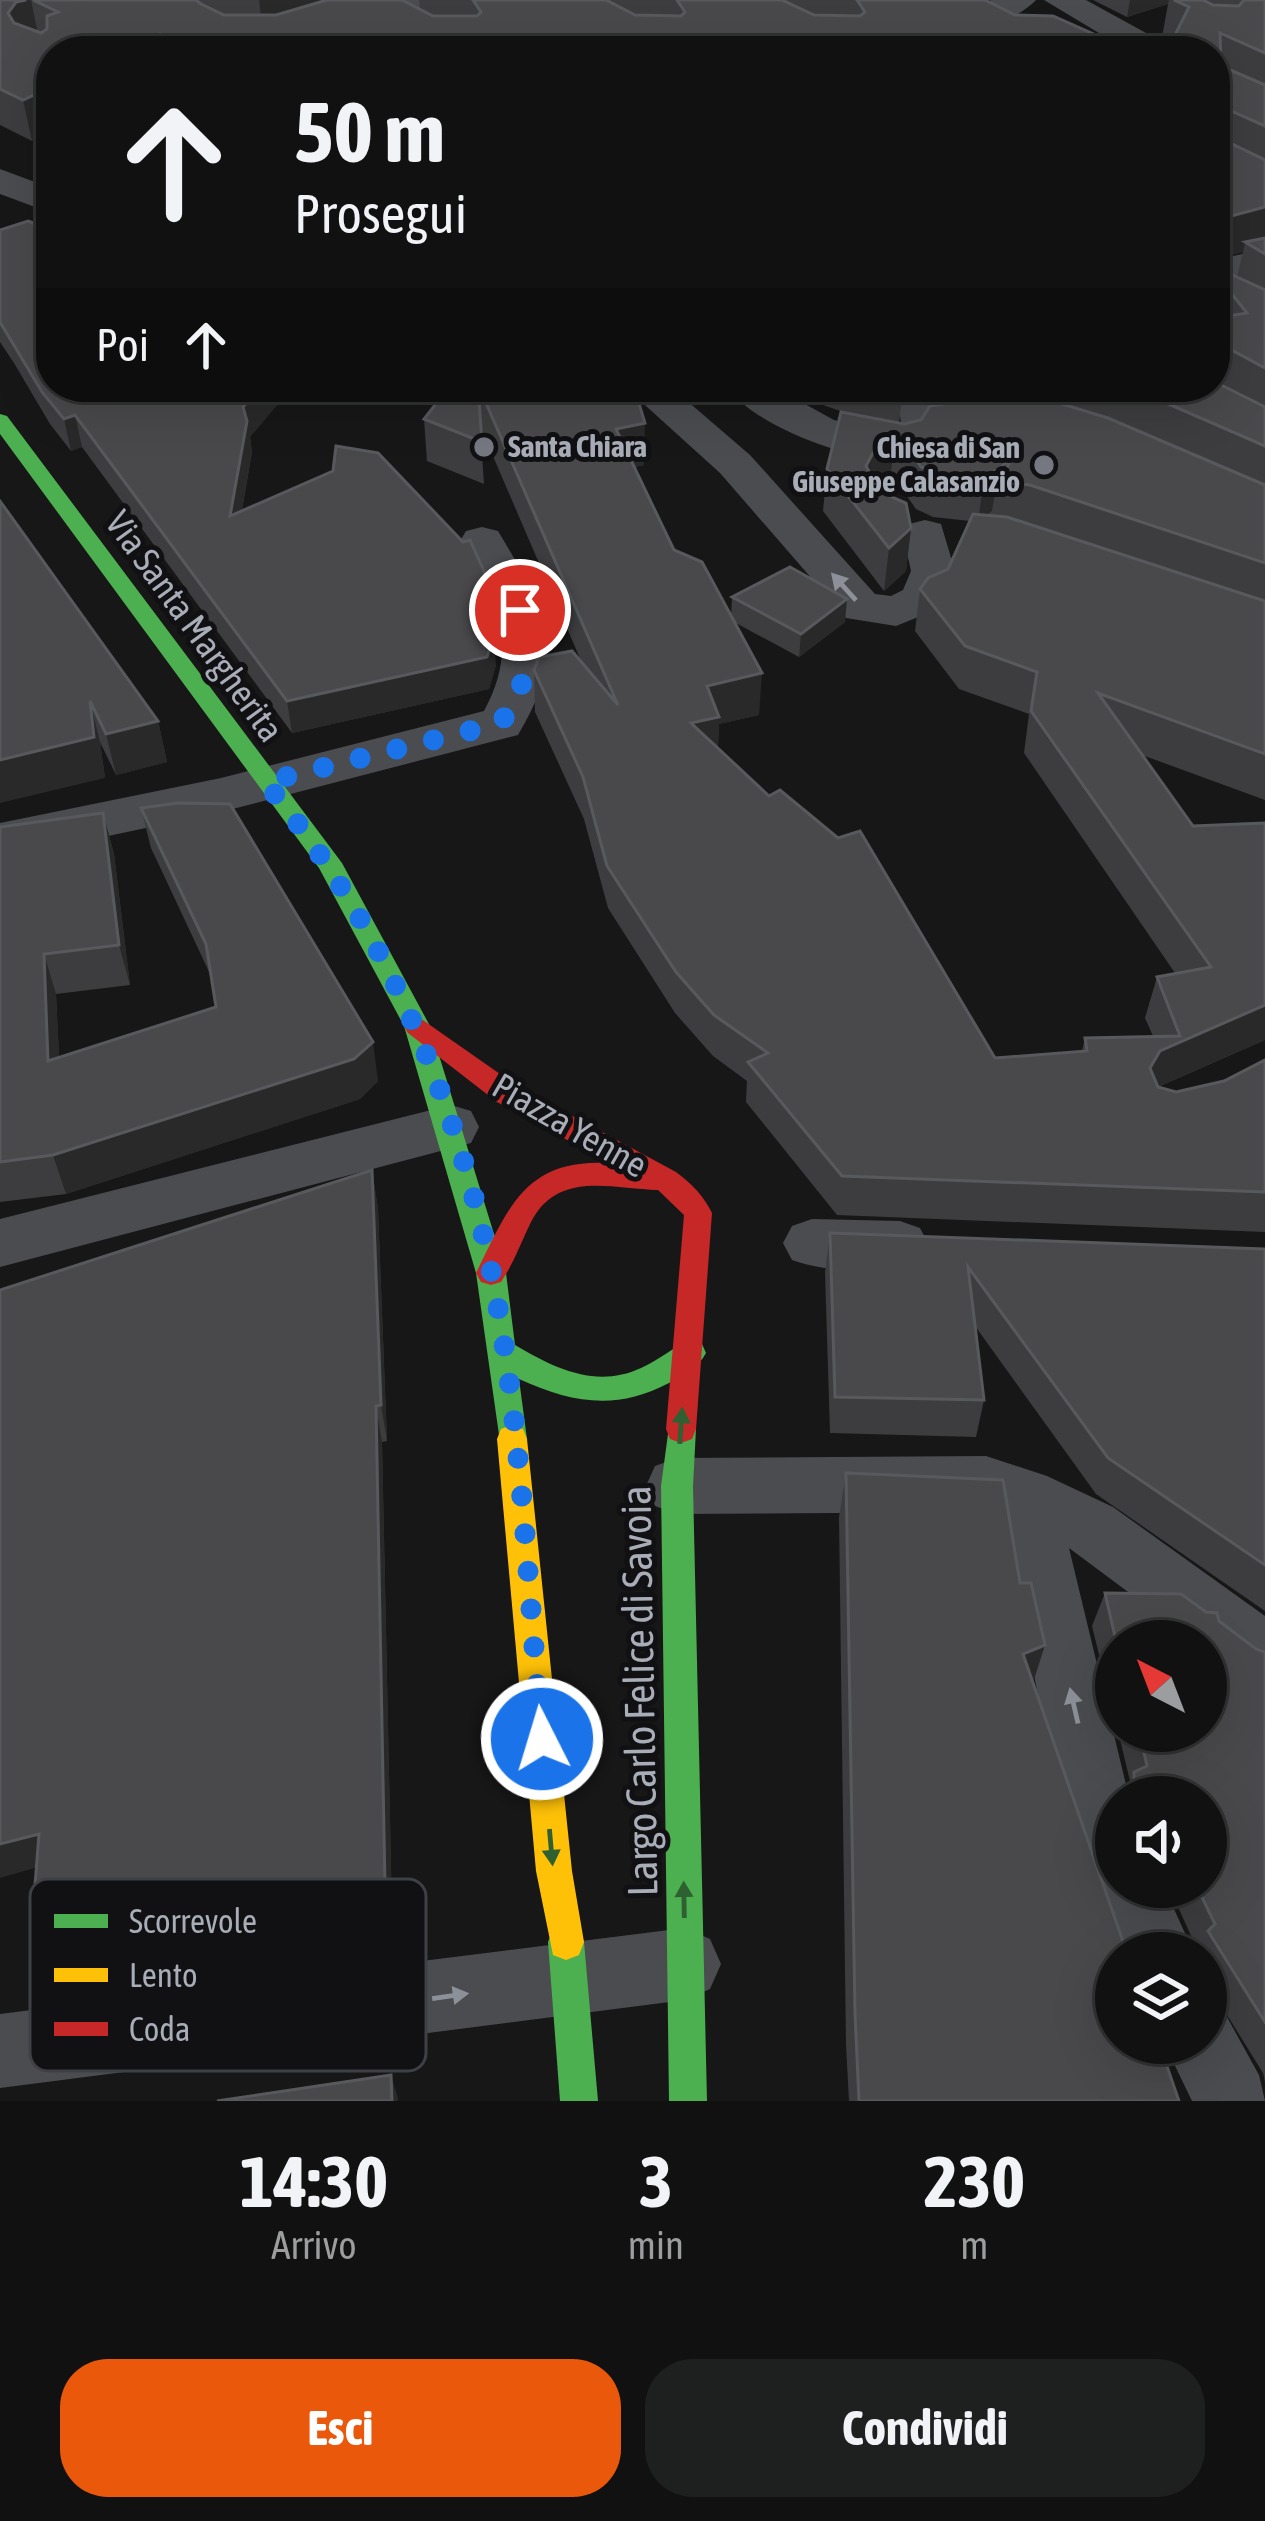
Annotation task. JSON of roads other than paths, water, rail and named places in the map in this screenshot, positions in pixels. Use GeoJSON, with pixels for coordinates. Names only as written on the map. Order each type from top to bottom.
{"type":"FeatureCollection","features":[{"type":"Feature","properties":{"kind":"street"},"geometry":{"type":"LineString","coordinates":[[938,0],[1012,36]]}},
{"type":"Feature","properties":{"kind":"street"},"geometry":{"type":"LineString","coordinates":[[978,18],[1019,0]]}},
{"type":"Feature","properties":{"kind":"street"},"geometry":{"type":"LineString","coordinates":[[1061,0],[1147,35]]}},
{"type":"Feature","properties":{"kind":"street"},"geometry":{"type":"LineString","coordinates":[[294,36],[395,10]]}},
{"type":"Feature","properties":{"kind":"street"},"geometry":{"type":"LineString","coordinates":[[0,180],[36,196]]}},
{"type":"Feature","properties":{"kind":"street"},"geometry":{"type":"LineString","coordinates":[[1230,283],[1265,260]]}},
{"type":"Feature","properties":{"kind":"street"},"geometry":{"type":"LineString","coordinates":[[663,402],[735,464],[862,608],[896,611],[922,598],[945,536],[896,522],[912,433],[818,430],[766,402]]}},
{"type":"Feature","properties":{"kind":"street","name":"Via Santa Margherita"},"geometry":{"type":"LineString","coordinates":[[0,419],[329,863],[417,1026],[491,1273]]}},
{"type":"Feature","properties":{"kind":"street"},"geometry":{"type":"LineString","coordinates":[[0,842],[221,795],[501,723],[520,692],[530,661],[520,610],[482,541]]}},
{"type":"Feature","properties":{"kind":"street","name":"Piazza Yenne"},"geometry":{"type":"LineString","coordinates":[[417,1026],[507,1094],[666,1180]]}},
{"type":"Feature","properties":{"kind":"street"},"geometry":{"type":"LineString","coordinates":[[0,1243],[451,1127]]}},
{"type":"Feature","properties":{"kind":"street"},"geometry":{"type":"LineString","coordinates":[[504,1354],[536,1376],[570,1389],[610,1392],[653,1381],[691,1353],[698,1213],[685,1194],[666,1180],[588,1172],[556,1181],[530,1197],[504,1258],[491,1273],[504,1354],[554,1871],[573,1980],[579,2101]]}},
{"type":"Feature","properties":{"kind":"street"},"geometry":{"type":"LineString","coordinates":[[812,1243],[956,1246]]}},
{"type":"Feature","properties":{"kind":"street","name":"Largo Carlo Felice di Savoia"},"geometry":{"type":"LineString","coordinates":[[688,2101],[677,1486],[691,1353]]}},
{"type":"Feature","properties":{"kind":"street"},"geometry":{"type":"LineString","coordinates":[[677,1486],[986,1484],[1025,1496],[1091,1527],[1265,1655]]}},
{"type":"Feature","properties":{"kind":"street"},"geometry":{"type":"LineString","coordinates":[[1025,1496],[1095,1798]]}},
{"type":"Feature","properties":{"kind":"street"},"geometry":{"type":"LineString","coordinates":[[426,1998],[685,1964]]}},
{"type":"Feature","properties":{"kind":"street"},"geometry":{"type":"LineString","coordinates":[[0,2051],[30,2047]]}},
{"type":"Feature","properties":{"kind":"street"},"geometry":{"type":"LineString","coordinates":[[1213,2064],[1233,2101]]}},
{"type":"Feature","properties":{"kind":"place","name":"Santa Chiara"},"geometry":{"type":"Point","coordinates":[484,447]}},
{"type":"Feature","properties":{"kind":"place","name":"Chiesa di San Giuseppe Calasanzio"},"geometry":{"type":"Point","coordinates":[1044,465]}}]}
